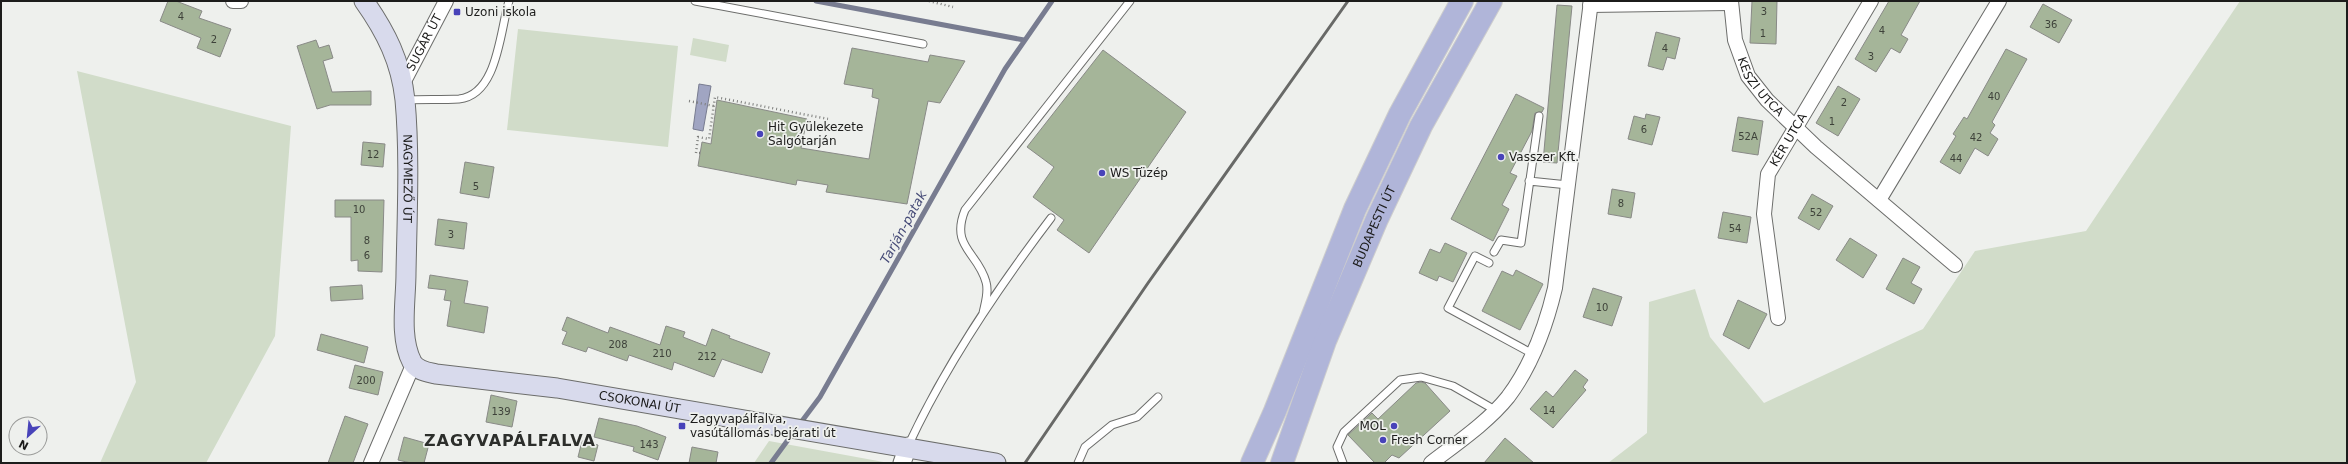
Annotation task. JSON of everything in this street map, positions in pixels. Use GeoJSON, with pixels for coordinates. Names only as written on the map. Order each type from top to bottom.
{"type":"FeatureCollection","features":[{"type":"Feature","properties":{"kind":"main road","name":"NAGYMEZŐ ÚT"},"geometry":{"type":"LineString","coordinates":[[364,1],[390,40],[400,67],[404,92],[407,208],[405,338],[413,365]]}},
{"type":"Feature","properties":{"kind":"main road","name":"BUDAPESTI ÚT"},"geometry":{"type":"LineString","coordinates":[[1252,463],[1275,411],[1355,208],[1400,114],[1462,1]]}},
{"type":"Feature","properties":{"kind":"main road","name":"BUDAPESTI ÚT"},"geometry":{"type":"LineString","coordinates":[[1282,463],[1325,340],[1377,218],[1425,120],[1491,1]]}},
{"type":"Feature","properties":{"kind":"main road","name":"CSOKONAI ÚT"},"geometry":{"type":"LineString","coordinates":[[413,365],[422,370],[436,374],[557,388],[813,430],[905,455],[996,463]]}},
{"type":"Feature","properties":{"kind":"street"},"geometry":{"type":"LineString","coordinates":[[233,1],[241,1]]}},
{"type":"Feature","properties":{"kind":"street","name":"SUGÁR ÚT"},"geometry":{"type":"LineString","coordinates":[[404,92],[446,1]]}},
{"type":"Feature","properties":{"kind":"street","name":"KÉR UTCA"},"geometry":{"type":"LineString","coordinates":[[1778,318],[1764,214],[1768,174],[1871,1]]}},
{"type":"Feature","properties":{"kind":"street"},"geometry":{"type":"LineString","coordinates":[[1879,200],[1998,1]]}},
{"type":"Feature","properties":{"kind":"street"},"geometry":{"type":"LineString","coordinates":[[1431,463],[1495,410],[1517,383],[1533,354],[1549,315],[1556,288],[1591,3],[1730,2]]}},
{"type":"Feature","properties":{"kind":"street","name":"KESZI UTCA"},"geometry":{"type":"LineString","coordinates":[[1730,2],[1735,40],[1748,76],[1794,128],[1955,265]]}},
{"type":"Feature","properties":{"kind":"street"},"geometry":{"type":"LineString","coordinates":[[371,463],[413,365]]}},
{"type":"Feature","properties":{"kind":"lane"},"geometry":{"type":"LineString","coordinates":[[404,92],[460,99],[469,96],[480,89],[493,67],[509,1]]}},
{"type":"Feature","properties":{"kind":"lane"},"geometry":{"type":"LineString","coordinates":[[695,1],[923,44]]}},
{"type":"Feature","properties":{"kind":"lane"},"geometry":{"type":"LineString","coordinates":[[983,313],[987,296],[986,284],[983,274],[963,245],[960,235],[961,222],[965,210],[1130,1]]}},
{"type":"Feature","properties":{"kind":"lane"},"geometry":{"type":"LineString","coordinates":[[1494,252],[1501,240],[1521,243],[1539,116]]}},
{"type":"Feature","properties":{"kind":"lane"},"geometry":{"type":"LineString","coordinates":[[1529,181],[1568,185]]}},
{"type":"Feature","properties":{"kind":"lane"},"geometry":{"type":"LineString","coordinates":[[905,455],[917,426],[983,313],[1000,286],[1051,218]]}},
{"type":"Feature","properties":{"kind":"lane"},"geometry":{"type":"LineString","coordinates":[[1489,263],[1475,256],[1448,308],[1533,354]]}},
{"type":"Feature","properties":{"kind":"lane"},"geometry":{"type":"LineString","coordinates":[[1343,463],[1337,447],[1344,432],[1400,380],[1421,377],[1453,386],[1495,410]]}},
{"type":"Feature","properties":{"kind":"lane"},"geometry":{"type":"LineString","coordinates":[[1078,463],[1085,447],[1112,425],[1136,417],[1158,397]]}},
{"type":"Feature","properties":{"kind":"path"},"geometry":{"type":"LineString","coordinates":[[929,1],[953,7]]}},
{"type":"Feature","properties":{"kind":"path"},"geometry":{"type":"LineString","coordinates":[[700,153],[696,152],[698,137],[709,139],[715,97],[828,119]]}},
{"type":"Feature","properties":{"kind":"path"},"geometry":{"type":"LineString","coordinates":[[689,101],[714,106]]}},
{"type":"Feature","properties":{"kind":"green space"},"geometry":{"type":"Polygon","coordinates":[[[2240,1],[2347,1],[2347,463],[1608,463],[1647,433],[1649,302],[1695,289],[1710,337],[1764,403],[1923,329],[1975,251],[2086,231],[2240,1]]]}},
{"type":"Feature","properties":{"kind":"green space"},"geometry":{"type":"Polygon","coordinates":[[[518,29],[678,46],[668,147],[507,130],[518,29]]]}},
{"type":"Feature","properties":{"kind":"green space"},"geometry":{"type":"Polygon","coordinates":[[[693,38],[729,45],[726,62],[690,55],[693,38]]]}},
{"type":"Feature","properties":{"kind":"green space"},"geometry":{"type":"Polygon","coordinates":[[[77,71],[291,126],[275,336],[206,463],[100,463],[136,382],[77,71]]]}},
{"type":"Feature","properties":{"kind":"green space"},"geometry":{"type":"Polygon","coordinates":[[[769,441],[889,463],[754,463],[769,441]]]}},
{"type":"Feature","properties":{"kind":"water"},"geometry":{"type":"Polygon","coordinates":[[[699,84],[711,86],[703,131],[693,129],[699,84]]]}},
{"type":"Feature","properties":{"kind":"building"},"geometry":{"type":"Polygon","coordinates":[[[168,1],[176,1],[202,11],[199,18],[231,29],[220,57],[197,48],[201,38],[160,21],[168,1]]]}},
{"type":"Feature","properties":{"kind":"building"},"geometry":{"type":"Polygon","coordinates":[[[1752,1],[1777,1],[1776,44],[1750,43],[1752,1]]]}},
{"type":"Feature","properties":{"kind":"building"},"geometry":{"type":"Polygon","coordinates":[[[1889,1],[1920,1],[1901,35],[1908,39],[1900,53],[1891,48],[1876,72],[1855,59],[1889,1]]]}},
{"type":"Feature","properties":{"kind":"building"},"geometry":{"type":"Polygon","coordinates":[[[2043,4],[2072,20],[2059,43],[2030,27],[2043,4]]]}},
{"type":"Feature","properties":{"kind":"building"},"geometry":{"type":"Polygon","coordinates":[[[1557,5],[1572,6],[1557,163],[1543,162],[1557,5]]]}},
{"type":"Feature","properties":{"kind":"building"},"geometry":{"type":"Polygon","coordinates":[[[1656,32],[1680,38],[1675,59],[1667,57],[1663,70],[1648,66],[1656,32]]]}},
{"type":"Feature","properties":{"kind":"building"},"geometry":{"type":"Polygon","coordinates":[[[316,40],[319,48],[329,45],[333,58],[323,61],[332,92],[371,91],[371,105],[330,105],[317,109],[297,46],[316,40]]]}},
{"type":"Feature","properties":{"kind":"building"},"geometry":{"type":"Polygon","coordinates":[[[852,48],[928,62],[930,55],[965,61],[940,103],[928,101],[907,204],[826,192],[828,185],[797,180],[796,185],[698,166],[702,142],[711,144],[717,100],[807,119],[801,148],[869,159],[879,99],[872,97],[873,89],[844,84],[852,48]]]}},
{"type":"Feature","properties":{"kind":"building"},"geometry":{"type":"Polygon","coordinates":[[[2006,49],[2027,59],[1992,122],[1995,125],[1990,133],[1998,139],[1988,156],[1975,148],[1960,174],[1940,162],[1956,136],[1953,134],[1964,117],[1967,119],[2006,49]]]}},
{"type":"Feature","properties":{"kind":"building"},"geometry":{"type":"Polygon","coordinates":[[[1103,50],[1186,112],[1089,253],[1057,230],[1064,220],[1033,197],[1054,167],[1027,147],[1103,50]]]}},
{"type":"Feature","properties":{"kind":"building"},"geometry":{"type":"Polygon","coordinates":[[[1838,86],[1860,99],[1838,136],[1816,123],[1838,86]]]}},
{"type":"Feature","properties":{"kind":"building","name":"Vasszer Kft."},"geometry":{"type":"Polygon","coordinates":[[[1516,94],[1544,108],[1542,112],[1535,113],[1532,131],[1510,173],[1517,176],[1502,205],[1509,209],[1493,241],[1451,219],[1516,94]]]}},
{"type":"Feature","properties":{"kind":"building"},"geometry":{"type":"Polygon","coordinates":[[[1646,114],[1660,117],[1652,145],[1628,139],[1634,116],[1645,119],[1646,114]]]}},
{"type":"Feature","properties":{"kind":"building"},"geometry":{"type":"Polygon","coordinates":[[[1738,117],[1763,121],[1758,155],[1732,151],[1738,117]]]}},
{"type":"Feature","properties":{"kind":"building"},"geometry":{"type":"Polygon","coordinates":[[[363,142],[385,144],[383,167],[361,165],[363,142]]]}},
{"type":"Feature","properties":{"kind":"building"},"geometry":{"type":"Polygon","coordinates":[[[465,162],[494,167],[489,198],[460,193],[465,162]]]}},
{"type":"Feature","properties":{"kind":"building"},"geometry":{"type":"Polygon","coordinates":[[[1612,189],[1635,193],[1631,218],[1608,214],[1612,189]]]}},
{"type":"Feature","properties":{"kind":"building"},"geometry":{"type":"Polygon","coordinates":[[[1812,194],[1833,206],[1819,230],[1798,218],[1812,194]]]}},
{"type":"Feature","properties":{"kind":"building"},"geometry":{"type":"Polygon","coordinates":[[[335,200],[384,200],[382,272],[358,271],[358,260],[351,261],[351,217],[335,217],[335,200]]]}},
{"type":"Feature","properties":{"kind":"building"},"geometry":{"type":"Polygon","coordinates":[[[1723,212],[1751,217],[1747,243],[1718,238],[1723,212]]]}},
{"type":"Feature","properties":{"kind":"building"},"geometry":{"type":"Polygon","coordinates":[[[438,219],[467,223],[464,249],[435,245],[438,219]]]}},
{"type":"Feature","properties":{"kind":"building"},"geometry":{"type":"Polygon","coordinates":[[[1850,238],[1877,255],[1863,278],[1836,260],[1850,238]]]}},
{"type":"Feature","properties":{"kind":"building"},"geometry":{"type":"Polygon","coordinates":[[[1445,243],[1467,253],[1453,282],[1439,276],[1437,281],[1419,273],[1430,249],[1440,253],[1445,243]]]}},
{"type":"Feature","properties":{"kind":"building"},"geometry":{"type":"Polygon","coordinates":[[[1903,258],[1920,267],[1911,283],[1922,289],[1914,304],[1886,289],[1903,258]]]}},
{"type":"Feature","properties":{"kind":"building"},"geometry":{"type":"Polygon","coordinates":[[[1516,270],[1543,284],[1520,330],[1482,311],[1502,271],[1513,276],[1516,270]]]}},
{"type":"Feature","properties":{"kind":"building"},"geometry":{"type":"Polygon","coordinates":[[[430,275],[468,281],[464,303],[488,307],[484,333],[447,326],[451,301],[444,300],[446,290],[428,288],[430,275]]]}},
{"type":"Feature","properties":{"kind":"building"},"geometry":{"type":"Polygon","coordinates":[[[362,285],[363,299],[331,301],[330,287],[362,285]]]}},
{"type":"Feature","properties":{"kind":"building"},"geometry":{"type":"Polygon","coordinates":[[[1593,288],[1622,297],[1612,326],[1583,317],[1593,288]]]}},
{"type":"Feature","properties":{"kind":"building"},"geometry":{"type":"Polygon","coordinates":[[[1738,300],[1767,314],[1749,349],[1723,335],[1738,300]]]}},
{"type":"Feature","properties":{"kind":"building"},"geometry":{"type":"Polygon","coordinates":[[[567,317],[608,333],[610,327],[660,345],[666,326],[685,332],[683,337],[706,346],[712,329],[730,336],[729,338],[770,353],[762,373],[722,359],[714,377],[674,362],[672,370],[629,355],[627,361],[588,347],[586,352],[562,344],[567,332],[562,330],[567,317]]]}},
{"type":"Feature","properties":{"kind":"building"},"geometry":{"type":"Polygon","coordinates":[[[321,334],[368,347],[364,363],[317,350],[321,334]]]}},
{"type":"Feature","properties":{"kind":"building"},"geometry":{"type":"Polygon","coordinates":[[[355,365],[383,372],[378,395],[349,388],[355,365]]]}},
{"type":"Feature","properties":{"kind":"building"},"geometry":{"type":"Polygon","coordinates":[[[1575,370],[1588,380],[1583,387],[1586,390],[1553,428],[1530,409],[1546,391],[1553,397],[1575,370]]]}},
{"type":"Feature","properties":{"kind":"building","name":"MOL"},"geometry":{"type":"Polygon","coordinates":[[[1416,383],[1425,383],[1450,411],[1399,458],[1392,455],[1384,463],[1375,463],[1348,435],[1372,413],[1378,419],[1416,383]]]}},
{"type":"Feature","properties":{"kind":"building"},"geometry":{"type":"Polygon","coordinates":[[[491,395],[517,401],[512,427],[486,422],[491,395]]]}},
{"type":"Feature","properties":{"kind":"building"},"geometry":{"type":"Polygon","coordinates":[[[345,416],[368,424],[353,463],[328,463],[345,416]]]}},
{"type":"Feature","properties":{"kind":"building"},"geometry":{"type":"Polygon","coordinates":[[[599,418],[637,426],[666,437],[658,460],[633,451],[634,447],[594,437],[599,418]]]}},
{"type":"Feature","properties":{"kind":"building"},"geometry":{"type":"Polygon","coordinates":[[[404,437],[429,444],[424,463],[411,463],[398,460],[404,437]]]}},
{"type":"Feature","properties":{"kind":"building"},"geometry":{"type":"Polygon","coordinates":[[[1505,438],[1534,463],[1484,463],[1505,438]]]}},
{"type":"Feature","properties":{"kind":"building"},"geometry":{"type":"Polygon","coordinates":[[[582,441],[598,445],[594,461],[578,457],[582,441]]]}},
{"type":"Feature","properties":{"kind":"building"},"geometry":{"type":"Polygon","coordinates":[[[692,447],[718,452],[716,463],[689,463],[692,447]]]}},
{"type":"Feature","properties":{"kind":"waterway"},"geometry":{"type":"LineString","coordinates":[[816,1],[1024,40]]}},
{"type":"Feature","properties":{"kind":"waterway","name":"Tarján-patak"},"geometry":{"type":"LineString","coordinates":[[799,425],[820,397],[1005,69],[1052,1]]}},
{"type":"Feature","properties":{"kind":"waterway","name":"Tarján-patak"},"geometry":{"type":"LineString","coordinates":[[771,463],[793,433]]}},
{"type":"Feature","properties":{"kind":"railway"},"geometry":{"type":"LineString","coordinates":[[1025,463],[1148,283],[1348,1]]}},
{"type":"Feature","properties":{"kind":"place","name":"Uzoni iskola"},"geometry":{"type":"Point","coordinates":[457,12]}},
{"type":"Feature","properties":{"kind":"place","name":"Hit Gyülekezete Salgótarján"},"geometry":{"type":"Point","coordinates":[760,134]}},
{"type":"Feature","properties":{"kind":"place","name":"Vasszer Kft."},"geometry":{"type":"Point","coordinates":[1501,157]}},
{"type":"Feature","properties":{"kind":"place","name":"WS Tüzép"},"geometry":{"type":"Point","coordinates":[1102,173]}},
{"type":"Feature","properties":{"kind":"place","name":"Zagyvapálfalva, vasútállomás bejárati út"},"geometry":{"type":"Point","coordinates":[682,426]}},
{"type":"Feature","properties":{"kind":"place","name":"MOL"},"geometry":{"type":"Point","coordinates":[1394,426]}},
{"type":"Feature","properties":{"kind":"place","name":"Fresh Corner"},"geometry":{"type":"Point","coordinates":[1383,440]}},
{"type":"Feature","properties":{"kind":"district","name":"ZAGYVAPÁLFALVA"},"geometry":{"type":"Point","coordinates":[510,440]}}]}
